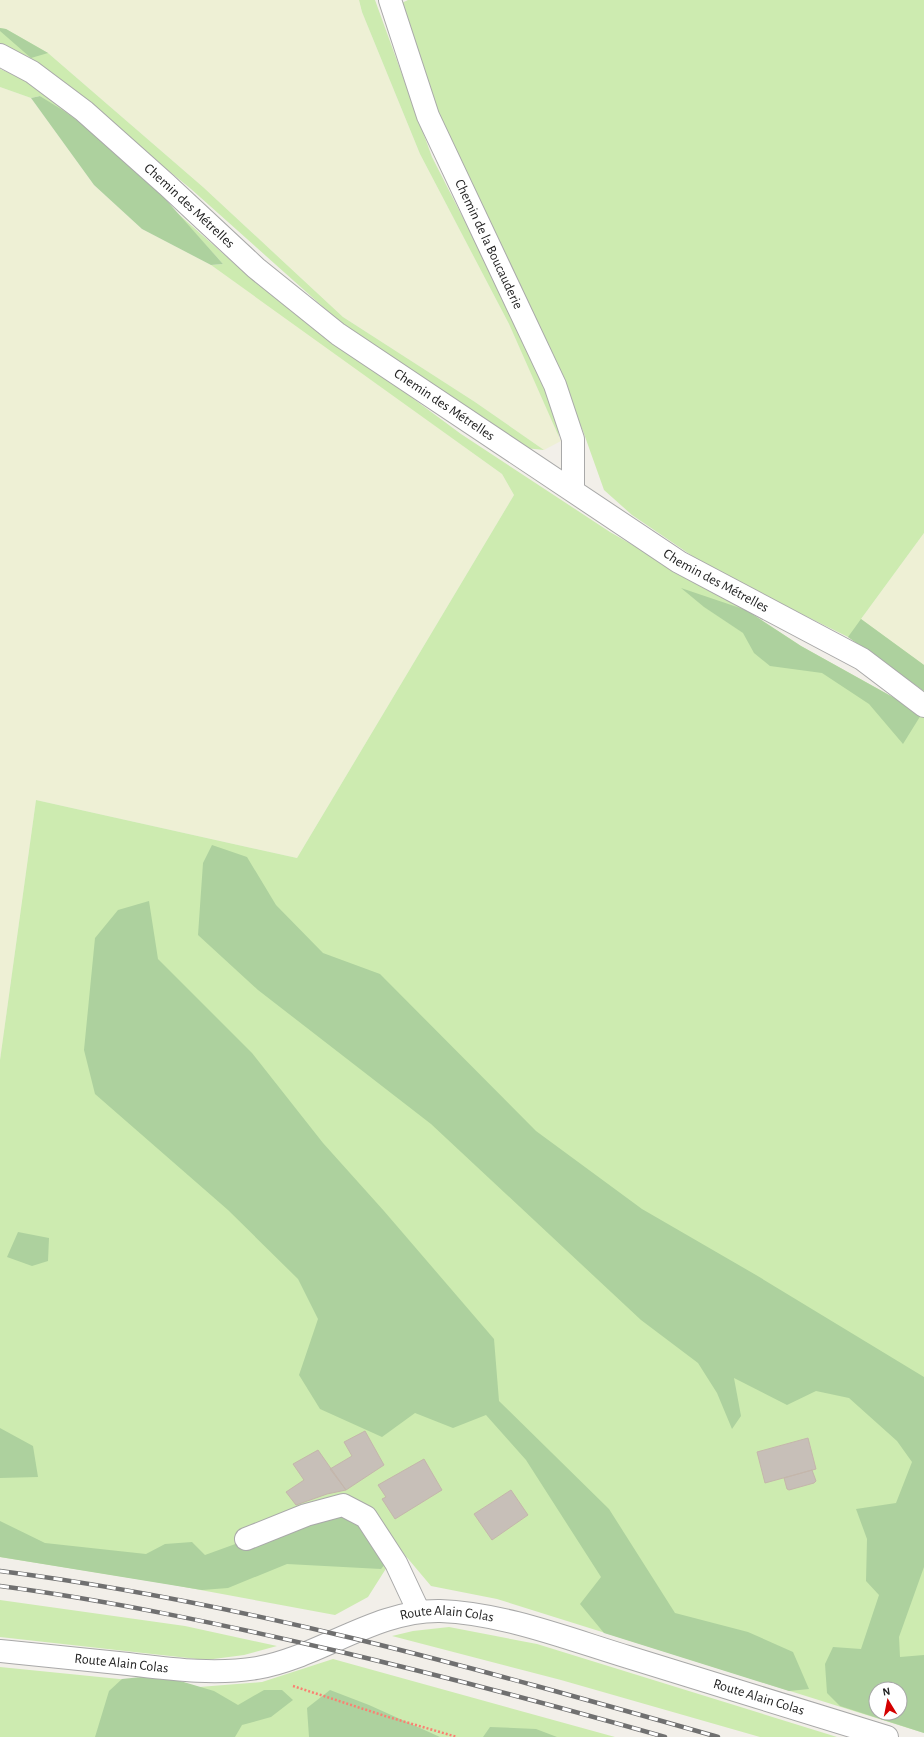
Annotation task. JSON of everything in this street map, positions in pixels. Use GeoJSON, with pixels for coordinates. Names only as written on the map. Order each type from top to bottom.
{"type":"FeatureCollection","features":[{"type":"Feature","properties":{"kind":"street","name":"Chemin de la Boucauderie"},"geometry":{"type":"LineString","coordinates":[[390,0],[428,116],[555,385],[573,439],[573,490]]}},
{"type":"Feature","properties":{"kind":"street","name":"Chemin des Métrelles"},"geometry":{"type":"LineString","coordinates":[[0,55],[32,72],[84,111],[167,185],[256,268],[338,334],[679,562],[862,659],[924,706]]}},
{"type":"Feature","properties":{"kind":"street"},"geometry":{"type":"LineString","coordinates":[[246,1538],[306,1515],[343,1505],[366,1516],[396,1563],[420,1612]]}},
{"type":"Feature","properties":{"kind":"street","name":"Route Alain Colas"},"geometry":{"type":"LineString","coordinates":[[0,1651],[190,1671],[228,1671],[259,1668],[290,1658],[376,1624],[420,1612],[439,1611],[469,1613],[542,1630],[887,1737]]}},
{"type":"Feature","properties":{"kind":"path"},"geometry":{"type":"LineString","coordinates":[[259,1668],[267,1677],[384,1716],[457,1737]]}},
{"type":"Feature","properties":{"kind":"green space"},"geometry":{"type":"Polygon","coordinates":[[[0,0],[359,0],[362,12],[420,154],[509,324],[561,441],[544,450],[475,402],[343,317],[203,187],[48,53],[6,29],[0,28],[0,0]]]}},
{"type":"Feature","properties":{"kind":"green space"},"geometry":{"type":"Polygon","coordinates":[[[359,0],[375,0],[432,157],[512,314],[555,407],[559,437],[509,324],[420,154],[362,12],[359,0]]]}},
{"type":"Feature","properties":{"kind":"green space"},"geometry":{"type":"Polygon","coordinates":[[[408,0],[924,0],[924,533],[861,619],[924,665],[924,691],[848,637],[713,570],[632,515],[604,490],[583,431],[504,253],[438,125],[391,8],[408,0]]]}},
{"type":"Feature","properties":{"kind":"green space"},"geometry":{"type":"Polygon","coordinates":[[[0,28],[6,29],[48,53],[203,187],[343,317],[475,402],[544,450],[525,448],[341,323],[191,189],[31,58],[0,44],[0,28]]]}},
{"type":"Feature","properties":{"kind":"green space"},"geometry":{"type":"Polygon","coordinates":[[[0,28],[6,29],[48,53],[31,58],[0,31],[0,28]]]}},
{"type":"Feature","properties":{"kind":"green space"},"geometry":{"type":"Polygon","coordinates":[[[0,69],[14,75],[41,91],[102,138],[40,96],[31,98],[0,87],[0,69]]]}},
{"type":"Feature","properties":{"kind":"green space"},"geometry":{"type":"Polygon","coordinates":[[[0,87],[31,98],[94,185],[142,229],[211,265],[275,310],[502,474],[514,495],[297,858],[36,800],[0,1060],[0,87]]]}},
{"type":"Feature","properties":{"kind":"green space"},"geometry":{"type":"Polygon","coordinates":[[[40,96],[64,111],[128,157],[223,264],[211,265],[142,229],[94,185],[31,98],[40,96]]]}},
{"type":"Feature","properties":{"kind":"green space"},"geometry":{"type":"Polygon","coordinates":[[[175,211],[253,280],[461,434],[610,532],[746,610],[801,646],[907,705],[924,718],[924,1733],[886,1721],[908,1721],[908,1681],[868,1681],[868,1715],[497,1599],[431,1586],[399,1548],[368,1597],[335,1615],[168,1584],[0,1557],[0,1060],[36,800],[297,858],[514,495],[502,474],[211,265],[223,264],[175,211]]]}},
{"type":"Feature","properties":{"kind":"green space"},"geometry":{"type":"Polygon","coordinates":[[[924,533],[924,665],[861,619],[924,533]]]}},
{"type":"Feature","properties":{"kind":"green space"},"geometry":{"type":"Polygon","coordinates":[[[681,588],[746,610],[801,646],[907,705],[921,715],[903,744],[869,704],[822,673],[770,666],[754,653],[743,633],[704,607],[681,588]]]}},
{"type":"Feature","properties":{"kind":"green space"},"geometry":{"type":"Polygon","coordinates":[[[861,619],[924,665],[924,691],[848,637],[861,619]]]}},
{"type":"Feature","properties":{"kind":"green space"},"geometry":{"type":"Polygon","coordinates":[[[212,845],[247,857],[276,905],[323,953],[380,974],[536,1131],[642,1209],[756,1275],[924,1377],[924,1567],[899,1637],[900,1657],[924,1655],[924,1733],[887,1721],[908,1721],[908,1681],[868,1681],[868,1715],[840,1706],[827,1693],[825,1664],[833,1647],[861,1649],[879,1595],[866,1581],[867,1539],[856,1509],[896,1503],[912,1462],[897,1441],[849,1398],[816,1391],[787,1405],[734,1378],[741,1416],[732,1429],[717,1393],[698,1363],[641,1320],[431,1124],[258,990],[198,935],[203,863],[212,845]]]}},
{"type":"Feature","properties":{"kind":"green space"},"geometry":{"type":"Polygon","coordinates":[[[149,901],[158,959],[252,1053],[323,1143],[384,1211],[494,1339],[499,1401],[609,1509],[675,1613],[748,1632],[793,1652],[809,1689],[789,1691],[604,1633],[580,1604],[601,1577],[526,1460],[486,1415],[453,1428],[415,1413],[382,1437],[320,1409],[299,1375],[318,1319],[298,1279],[228,1210],[95,1094],[84,1050],[95,938],[118,910],[149,901]]]}},
{"type":"Feature","properties":{"kind":"green space"},"geometry":{"type":"Polygon","coordinates":[[[18,1232],[49,1238],[48,1261],[32,1266],[7,1257],[18,1232]]]}},
{"type":"Feature","properties":{"kind":"green space"},"geometry":{"type":"Polygon","coordinates":[[[0,1428],[33,1446],[38,1477],[0,1478],[0,1428]]]}},
{"type":"Feature","properties":{"kind":"green space"},"geometry":{"type":"Polygon","coordinates":[[[343,1505],[399,1548],[381,1569],[287,1564],[228,1588],[202,1590],[0,1557],[0,1521],[45,1543],[146,1554],[165,1544],[192,1542],[205,1555],[343,1505]]]}},
{"type":"Feature","properties":{"kind":"green space"},"geometry":{"type":"Polygon","coordinates":[[[0,1600],[185,1626],[277,1646],[244,1655],[206,1660],[0,1637],[0,1600]]]}},
{"type":"Feature","properties":{"kind":"green space"},"geometry":{"type":"Polygon","coordinates":[[[449,1627],[537,1644],[837,1737],[760,1737],[561,1680],[392,1636],[413,1631],[449,1627]]]}},
{"type":"Feature","properties":{"kind":"green space"},"geometry":{"type":"Polygon","coordinates":[[[333,1659],[615,1737],[0,1737],[0,1667],[199,1687],[262,1682],[333,1659]]]}},
{"type":"Feature","properties":{"kind":"green space"},"geometry":{"type":"Polygon","coordinates":[[[160,1675],[214,1691],[238,1705],[264,1690],[282,1690],[293,1700],[271,1717],[242,1725],[235,1737],[95,1737],[109,1691],[122,1679],[160,1675]]]}},
{"type":"Feature","properties":{"kind":"green space"},"geometry":{"type":"Polygon","coordinates":[[[330,1690],[369,1705],[440,1737],[309,1737],[307,1708],[330,1690]]]}},
{"type":"Feature","properties":{"kind":"green space"},"geometry":{"type":"Polygon","coordinates":[[[490,1727],[536,1729],[557,1737],[483,1737],[490,1727]]]}},
{"type":"Feature","properties":{"kind":"building"},"geometry":{"type":"Polygon","coordinates":[[[365,1431],[384,1465],[346,1490],[330,1469],[352,1456],[344,1442],[365,1431]]]}},
{"type":"Feature","properties":{"kind":"building"},"geometry":{"type":"Polygon","coordinates":[[[808,1438],[816,1469],[765,1483],[757,1452],[808,1438]]]}},
{"type":"Feature","properties":{"kind":"building"},"geometry":{"type":"Polygon","coordinates":[[[318,1450],[346,1490],[327,1494],[296,1505],[286,1492],[304,1480],[293,1464],[318,1450]]]}},
{"type":"Feature","properties":{"kind":"building"},"geometry":{"type":"Polygon","coordinates":[[[424,1459],[442,1490],[395,1519],[382,1499],[386,1497],[378,1485],[424,1459]]]}},
{"type":"Feature","properties":{"kind":"building"},"geometry":{"type":"Polygon","coordinates":[[[812,1470],[816,1481],[814,1483],[789,1490],[787,1489],[784,1478],[812,1470]]]}},
{"type":"Feature","properties":{"kind":"building"},"geometry":{"type":"Polygon","coordinates":[[[511,1490],[528,1515],[492,1540],[474,1514],[511,1490]]]}},
{"type":"Feature","properties":{"kind":"railway"},"geometry":{"type":"LineString","coordinates":[[0,1571],[91,1584],[272,1619],[451,1663],[718,1737]]}},
{"type":"Feature","properties":{"kind":"railway"},"geometry":{"type":"LineString","coordinates":[[0,1586],[127,1606],[295,1641],[460,1681],[665,1737]]}}]}
